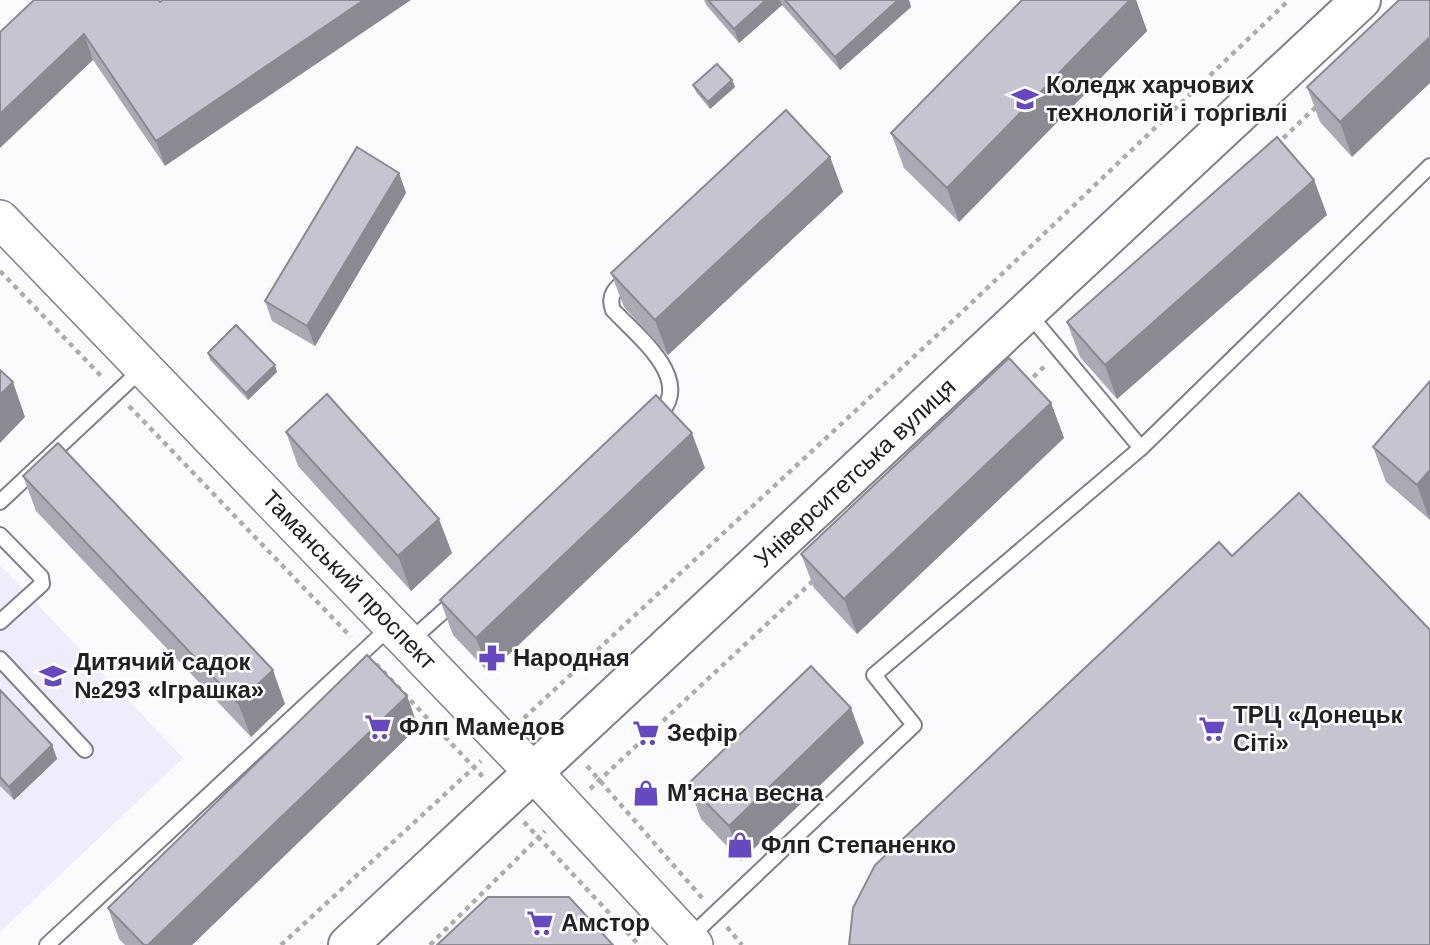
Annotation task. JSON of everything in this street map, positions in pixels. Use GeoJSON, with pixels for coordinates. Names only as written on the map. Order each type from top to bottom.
{"type":"FeatureCollection","features":[{"type":"Feature","properties":{"kind":"main road","name":"Університетська вулиця"},"geometry":{"type":"LineString","coordinates":[[348,945],[1362,0]]}},
{"type":"Feature","properties":{"kind":"street","name":"Таманський проспект"},"geometry":{"type":"LineString","coordinates":[[0,219],[502,739],[691,942]]}},
{"type":"Feature","properties":{"kind":"lane"},"geometry":{"type":"LineString","coordinates":[[691,942],[715,913],[914,725],[874,675],[1141,448],[1430,166]]}},
{"type":"Feature","properties":{"kind":"lane"},"geometry":{"type":"LineString","coordinates":[[641,432],[668,403],[671,382],[668,371],[613,310],[610,301],[613,291],[644,264]]}},
{"type":"Feature","properties":{"kind":"lane"},"geometry":{"type":"LineString","coordinates":[[1027,312],[1141,448]]}},
{"type":"Feature","properties":{"kind":"lane"},"geometry":{"type":"LineString","coordinates":[[0,502],[144,367]]}},
{"type":"Feature","properties":{"kind":"lane"},"geometry":{"type":"LineString","coordinates":[[0,535],[41,577],[42,584],[0,622]]}},
{"type":"Feature","properties":{"kind":"lane"},"geometry":{"type":"LineString","coordinates":[[47,945],[364,651],[400,634],[469,587]]}},
{"type":"Feature","properties":{"kind":"lane"},"geometry":{"type":"LineString","coordinates":[[0,659],[85,750]]}},
{"type":"Feature","properties":{"kind":"path"},"geometry":{"type":"LineString","coordinates":[[281,945],[961,313],[1289,0]]}},
{"type":"Feature","properties":{"kind":"path"},"geometry":{"type":"LineString","coordinates":[[1269,152],[1328,95]]}},
{"type":"Feature","properties":{"kind":"path"},"geometry":{"type":"LineString","coordinates":[[0,271],[475,767],[639,945]]}},
{"type":"Feature","properties":{"kind":"path"},"geometry":{"type":"LineString","coordinates":[[1020,389],[1060,352]]}},
{"type":"Feature","properties":{"kind":"path"},"geometry":{"type":"LineString","coordinates":[[430,945],[598,780],[819,575]]}},
{"type":"Feature","properties":{"kind":"path"},"geometry":{"type":"LineString","coordinates":[[537,705],[598,780],[742,945]]}},
{"type":"Feature","properties":{"kind":"shaded area","name":"Дитячий садок №293 «Іграшка»"},"geometry":{"type":"Polygon","coordinates":[[[0,565],[183,758],[0,932],[0,565]]]}},
{"type":"Feature","properties":{"kind":"building"},"geometry":{"type":"Polygon","coordinates":[[[34,0],[364,0],[156,141],[84,34],[0,114],[0,32],[34,0]]]}},
{"type":"Feature","properties":{"kind":"building"},"geometry":{"type":"Polygon","coordinates":[[[708,0],[766,0],[734,29],[708,0]]]}},
{"type":"Feature","properties":{"kind":"building"},"geometry":{"type":"Polygon","coordinates":[[[785,0],[898,0],[835,57],[785,0]]]}},
{"type":"Feature","properties":{"kind":"building"},"geometry":{"type":"Polygon","coordinates":[[[1022,0],[1130,0],[947,188],[891,133],[1022,0]]]}},
{"type":"Feature","properties":{"kind":"building"},"geometry":{"type":"Polygon","coordinates":[[[1399,0],[1430,0],[1430,37],[1340,122],[1307,87],[1399,0]]]}},
{"type":"Feature","properties":{"kind":"building"},"geometry":{"type":"Polygon","coordinates":[[[717,64],[732,80],[708,102],[693,85],[717,64]]]}},
{"type":"Feature","properties":{"kind":"building"},"geometry":{"type":"Polygon","coordinates":[[[786,110],[830,157],[655,320],[611,273],[786,110]]]}},
{"type":"Feature","properties":{"kind":"building"},"geometry":{"type":"Polygon","coordinates":[[[1277,137],[1314,180],[1105,365],[1067,322],[1277,137]]]}},
{"type":"Feature","properties":{"kind":"building"},"geometry":{"type":"Polygon","coordinates":[[[357,147],[399,173],[307,326],[265,301],[357,147]]]}},
{"type":"Feature","properties":{"kind":"building"},"geometry":{"type":"Polygon","coordinates":[[[236,325],[275,365],[246,393],[208,353],[236,325]]]}},
{"type":"Feature","properties":{"kind":"building"},"geometry":{"type":"Polygon","coordinates":[[[1009,358],[1051,403],[844,599],[801,554],[1009,358]]]}},
{"type":"Feature","properties":{"kind":"building"},"geometry":{"type":"Polygon","coordinates":[[[0,370],[13,382],[0,395],[0,370]]]}},
{"type":"Feature","properties":{"kind":"building"},"geometry":{"type":"Polygon","coordinates":[[[1430,381],[1430,470],[1417,485],[1373,447],[1430,381]]]}},
{"type":"Feature","properties":{"kind":"building"},"geometry":{"type":"Polygon","coordinates":[[[327,394],[439,519],[398,556],[286,432],[327,394]]]}},
{"type":"Feature","properties":{"kind":"building"},"geometry":{"type":"Polygon","coordinates":[[[656,395],[692,433],[476,638],[440,600],[656,395]]]}},
{"type":"Feature","properties":{"kind":"building"},"geometry":{"type":"Polygon","coordinates":[[[58,443],[273,670],[238,703],[23,476],[58,443]]]}},
{"type":"Feature","properties":{"kind":"building","name":"ТРЦ «Донецьк Сіті»"},"geometry":{"type":"Polygon","coordinates":[[[1299,493],[1430,630],[1430,945],[849,945],[853,908],[875,865],[1219,542],[1232,556],[1299,493]]]}},
{"type":"Feature","properties":{"kind":"building"},"geometry":{"type":"Polygon","coordinates":[[[367,655],[407,696],[148,945],[144,945],[108,908],[367,655]]]}},
{"type":"Feature","properties":{"kind":"building"},"geometry":{"type":"Polygon","coordinates":[[[811,666],[851,708],[729,826],[688,784],[811,666]]]}},
{"type":"Feature","properties":{"kind":"building"},"geometry":{"type":"Polygon","coordinates":[[[0,690],[52,745],[9,787],[0,777],[0,690]]]}},
{"type":"Feature","properties":{"kind":"building"},"geometry":{"type":"Polygon","coordinates":[[[488,897],[569,897],[613,945],[437,945],[488,897]]]}},
{"type":"Feature","properties":{"kind":"place","name":"Коледж харчових технологій і торгівлі"},"geometry":{"type":"Point","coordinates":[1025,99]}},
{"type":"Feature","properties":{"kind":"place","name":"Народная"},"geometry":{"type":"Point","coordinates":[492,658]}},
{"type":"Feature","properties":{"kind":"place","name":"Дитячий садок №293 «Іграшка»"},"geometry":{"type":"Point","coordinates":[53,676]}},
{"type":"Feature","properties":{"kind":"place","name":"Флп Мамедов"},"geometry":{"type":"Point","coordinates":[378,727]}},
{"type":"Feature","properties":{"kind":"place","name":"ТРЦ «Донецьк Сіті»"},"geometry":{"type":"Point","coordinates":[1212,729]}},
{"type":"Feature","properties":{"kind":"place","name":"Зефір"},"geometry":{"type":"Point","coordinates":[646,733]}},
{"type":"Feature","properties":{"kind":"place","name":"М'ясна весна"},"geometry":{"type":"Point","coordinates":[646,793]}},
{"type":"Feature","properties":{"kind":"place","name":"Флп Степаненко"},"geometry":{"type":"Point","coordinates":[740,845]}},
{"type":"Feature","properties":{"kind":"place","name":"Амстор"},"geometry":{"type":"Point","coordinates":[540,923]}}]}
